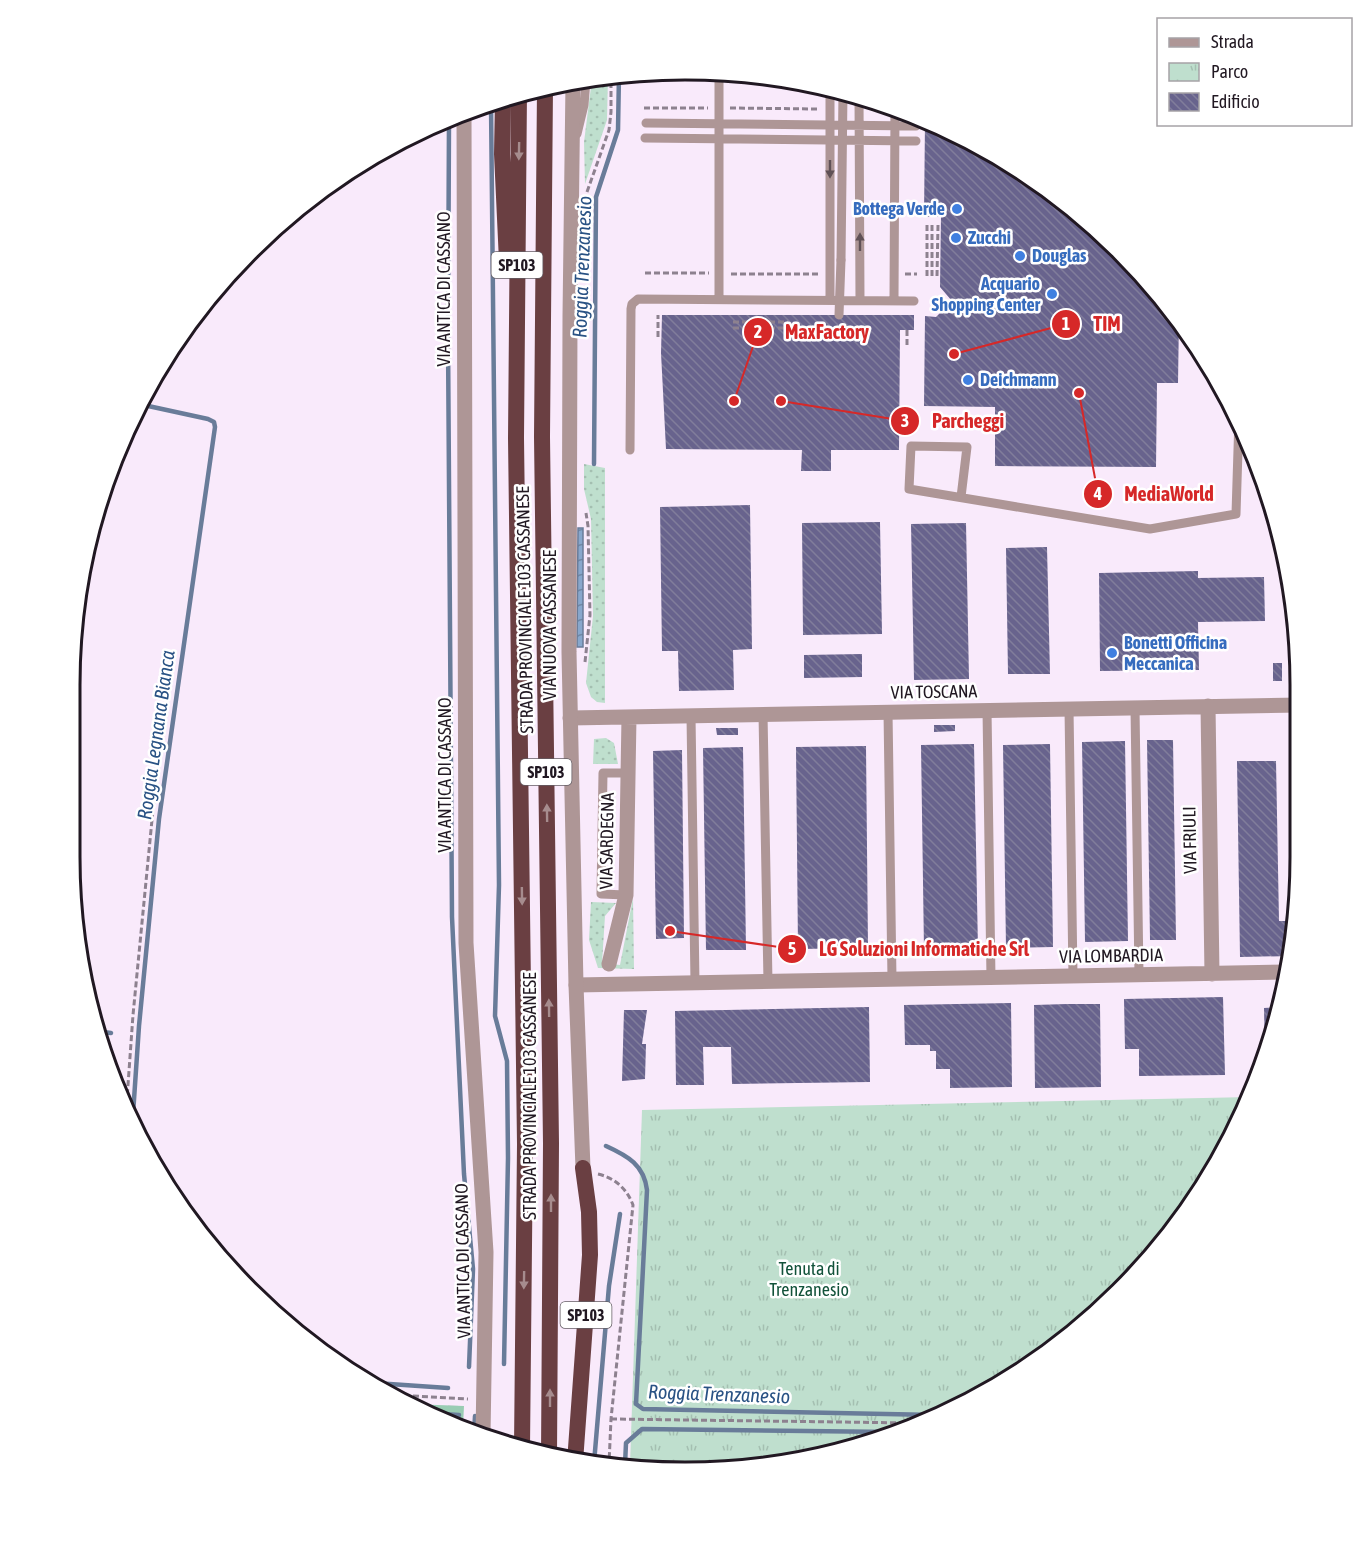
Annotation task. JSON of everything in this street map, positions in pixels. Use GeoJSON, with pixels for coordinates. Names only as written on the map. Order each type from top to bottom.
{"type":"FeatureCollection","features":[{"type":"Feature","properties":{"kind":"highway","name":"STRADA PROVINCIALE 103 CASSANESE"},"geometry":{"type":"LineString","coordinates":[[545,96],[542,437],[551,1143],[549,1447]]}},
{"type":"Feature","properties":{"kind":"highway","name":"STRADA PROVINCIALE 103 CASSANESE"},"geometry":{"type":"LineString","coordinates":[[519,103],[516,438],[525,1144],[522,1440]]}},
{"type":"Feature","properties":{"kind":"highway","name":"SP103"},"geometry":{"type":"LineString","coordinates":[[503,108],[502,154],[516,438]]}},
{"type":"Feature","properties":{"kind":"highway","name":"SP103"},"geometry":{"type":"LineString","coordinates":[[576,1452],[590,1255],[589,1212],[583,1168]]}},
{"type":"Feature","properties":{"kind":"street","name":"VIA NUOVA CASSANESE"},"geometry":{"type":"LineString","coordinates":[[573,90],[570,340],[570,718],[583,1168]]}},
{"type":"Feature","properties":{"kind":"street","name":"VIA ANTICA DI CASSANO"},"geometry":{"type":"LineString","coordinates":[[464,122],[465,943],[486,1252],[483,1427]]}},
{"type":"Feature","properties":{"kind":"street","name":"VIA TOSCANA"},"geometry":{"type":"LineString","coordinates":[[570,718],[1208,706],[1290,712]]}},
{"type":"Feature","properties":{"kind":"street","name":"VIA FRIULI"},"geometry":{"type":"LineString","coordinates":[[1208,706],[1212,974]]}},
{"type":"Feature","properties":{"kind":"street","name":"VIA SARDEGNA"},"geometry":{"type":"LineString","coordinates":[[609,964],[626,895],[629,717]]}},
{"type":"Feature","properties":{"kind":"street","name":"VIA LOMBARDIA"},"geometry":{"type":"LineString","coordinates":[[576,985],[1279,972]]}},
{"type":"Feature","properties":{"kind":"lane"},"geometry":{"type":"LineString","coordinates":[[719,81],[719,298]]}},
{"type":"Feature","properties":{"kind":"lane"},"geometry":{"type":"LineString","coordinates":[[573,154],[585,88]]}},
{"type":"Feature","properties":{"kind":"lane"},"geometry":{"type":"LineString","coordinates":[[830,97],[830,300]]}},
{"type":"Feature","properties":{"kind":"lane"},"geometry":{"type":"LineString","coordinates":[[839,315],[843,100]]}},
{"type":"Feature","properties":{"kind":"lane"},"geometry":{"type":"LineString","coordinates":[[859,105],[860,300]]}},
{"type":"Feature","properties":{"kind":"lane"},"geometry":{"type":"LineString","coordinates":[[894,117],[894,300]]}},
{"type":"Feature","properties":{"kind":"lane"},"geometry":{"type":"LineString","coordinates":[[645,123],[916,126]]}},
{"type":"Feature","properties":{"kind":"lane"},"geometry":{"type":"LineString","coordinates":[[645,138],[916,141]]}},
{"type":"Feature","properties":{"kind":"lane"},"geometry":{"type":"LineString","coordinates":[[630,450],[632,304],[638,299],[914,301]]}},
{"type":"Feature","properties":{"kind":"lane"},"geometry":{"type":"LineString","coordinates":[[961,498],[967,447],[911,446],[909,489],[961,498],[1150,529],[1236,514],[1238,440]]}},
{"type":"Feature","properties":{"kind":"lane"},"geometry":{"type":"LineString","coordinates":[[1135,708],[1139,975]]}},
{"type":"Feature","properties":{"kind":"lane"},"geometry":{"type":"LineString","coordinates":[[1069,709],[1073,976]]}},
{"type":"Feature","properties":{"kind":"lane"},"geometry":{"type":"LineString","coordinates":[[987,710],[991,978]]}},
{"type":"Feature","properties":{"kind":"lane"},"geometry":{"type":"LineString","coordinates":[[888,712],[892,979]]}},
{"type":"Feature","properties":{"kind":"lane"},"geometry":{"type":"LineString","coordinates":[[763,714],[768,982]]}},
{"type":"Feature","properties":{"kind":"lane"},"geometry":{"type":"LineString","coordinates":[[691,716],[695,983]]}},
{"type":"Feature","properties":{"kind":"lane"},"geometry":{"type":"LineString","coordinates":[[626,895],[601,894],[601,883],[603,773],[628,773]]}},
{"type":"Feature","properties":{"kind":"path"},"geometry":{"type":"LineString","coordinates":[[586,196],[609,130],[611,84]]}},
{"type":"Feature","properties":{"kind":"path"},"geometry":{"type":"LineString","coordinates":[[644,108],[830,109]]}},
{"type":"Feature","properties":{"kind":"path"},"geometry":{"type":"LineString","coordinates":[[859,109],[870,109]]}},
{"type":"Feature","properties":{"kind":"path"},"geometry":{"type":"LineString","coordinates":[[927,276],[930,225],[932,276]]}},
{"type":"Feature","properties":{"kind":"path"},"geometry":{"type":"LineString","coordinates":[[937,276],[938,225]]}},
{"type":"Feature","properties":{"kind":"path"},"geometry":{"type":"LineString","coordinates":[[645,273],[830,274]]}},
{"type":"Feature","properties":{"kind":"path"},"geometry":{"type":"LineString","coordinates":[[894,274],[917,274]]}},
{"type":"Feature","properties":{"kind":"path"},"geometry":{"type":"LineString","coordinates":[[658,315],[658,337]]}},
{"type":"Feature","properties":{"kind":"path"},"geometry":{"type":"LineString","coordinates":[[733,322],[788,322]]}},
{"type":"Feature","properties":{"kind":"path"},"geometry":{"type":"LineString","coordinates":[[733,328],[788,328]]}},
{"type":"Feature","properties":{"kind":"path"},"geometry":{"type":"LineString","coordinates":[[907,330],[907,347]]}},
{"type":"Feature","properties":{"kind":"path"},"geometry":{"type":"LineString","coordinates":[[585,508],[588,526],[590,615],[585,666]]}},
{"type":"Feature","properties":{"kind":"path"},"geometry":{"type":"LineString","coordinates":[[127,1092],[155,789]]}},
{"type":"Feature","properties":{"kind":"path"},"geometry":{"type":"LineString","coordinates":[[583,1168],[615,1181],[625,1189],[633,1205],[611,1419],[609,1457]]}},
{"type":"Feature","properties":{"kind":"path"},"geometry":{"type":"LineString","coordinates":[[409,1396],[484,1399]]}},
{"type":"Feature","properties":{"kind":"path"},"geometry":{"type":"LineString","coordinates":[[611,1419],[899,1423]]}},
{"type":"Feature","properties":{"kind":"green space"},"geometry":{"type":"Polygon","coordinates":[[[608,85],[607,120],[585,184],[584,142],[591,87],[608,85]]]}},
{"type":"Feature","properties":{"kind":"green space"},"geometry":{"type":"Polygon","coordinates":[[[584,464],[605,468],[605,703],[597,702],[591,697],[586,683],[593,616],[591,519],[584,489],[584,464]]]}},
{"type":"Feature","properties":{"kind":"green space"},"geometry":{"type":"Polygon","coordinates":[[[606,738],[614,743],[618,764],[593,764],[594,739],[606,738]]]}},
{"type":"Feature","properties":{"kind":"green space"},"geometry":{"type":"Polygon","coordinates":[[[633,898],[634,969],[598,968],[589,940],[591,902],[616,903],[605,916],[602,963],[620,965],[633,898]]]}},
{"type":"Feature","properties":{"kind":"green space","name":"Tenuta di Trenzanesio"},"geometry":{"type":"Polygon","coordinates":[[[1240,1097],[1209,1160],[1165,1226],[1140,1256],[1084,1312],[1021,1360],[953,1400],[880,1430],[842,1442],[764,1457],[685,1462],[630,1459],[642,1110],[1240,1097]]]}},
{"type":"Feature","properties":{"kind":"green space"},"geometry":{"type":"Polygon","coordinates":[[[427,1405],[464,1406],[463,1420],[427,1405]]]}},
{"type":"Feature","properties":{"kind":"water"},"geometry":{"type":"Polygon","coordinates":[[[578,528],[583,528],[583,647],[577,647],[578,528]]]}},
{"type":"Feature","properties":{"kind":"building","name":"Acquario Shopping Center"},"geometry":{"type":"Polygon","coordinates":[[[925,130],[988,161],[1054,205],[1113,257],[1140,286],[1179,336],[1178,383],[1157,383],[1156,467],[995,466],[995,407],[924,406],[925,316],[936,317],[952,301],[940,287],[941,217],[924,217],[925,130]]]}},
{"type":"Feature","properties":{"kind":"building"},"geometry":{"type":"Polygon","coordinates":[[[662,315],[914,315],[914,330],[900,330],[899,450],[831,450],[831,471],[801,471],[802,450],[666,449],[661,353],[662,315]]]}},
{"type":"Feature","properties":{"kind":"building"},"geometry":{"type":"Polygon","coordinates":[[[750,505],[752,649],[733,650],[734,690],[679,691],[678,651],[662,651],[660,507],[750,505]]]}},
{"type":"Feature","properties":{"kind":"building"},"geometry":{"type":"Polygon","coordinates":[[[880,522],[882,634],[803,635],[802,523],[880,522]]]}},
{"type":"Feature","properties":{"kind":"building"},"geometry":{"type":"Polygon","coordinates":[[[966,523],[969,679],[914,680],[911,524],[966,523]]]}},
{"type":"Feature","properties":{"kind":"building"},"geometry":{"type":"Polygon","coordinates":[[[1047,547],[1050,674],[1008,674],[1006,548],[1047,547]]]}},
{"type":"Feature","properties":{"kind":"building"},"geometry":{"type":"Polygon","coordinates":[[[1198,571],[1198,578],[1264,577],[1265,621],[1198,622],[1199,670],[1100,671],[1099,573],[1198,571]]]}},
{"type":"Feature","properties":{"kind":"building"},"geometry":{"type":"Polygon","coordinates":[[[862,654],[862,677],[804,678],[804,655],[862,654]]]}},
{"type":"Feature","properties":{"kind":"building"},"geometry":{"type":"Polygon","coordinates":[[[1273,663],[1282,663],[1282,681],[1273,681],[1273,663]]]}},
{"type":"Feature","properties":{"kind":"building"},"geometry":{"type":"Polygon","coordinates":[[[934,725],[955,725],[955,731],[934,732],[934,725]]]}},
{"type":"Feature","properties":{"kind":"building"},"geometry":{"type":"Polygon","coordinates":[[[716,728],[738,728],[738,735],[717,735],[716,728]]]}},
{"type":"Feature","properties":{"kind":"building"},"geometry":{"type":"Polygon","coordinates":[[[1147,740],[1173,740],[1176,940],[1150,940],[1147,740]]]}},
{"type":"Feature","properties":{"kind":"building"},"geometry":{"type":"Polygon","coordinates":[[[1125,741],[1128,941],[1085,942],[1082,742],[1125,741]]]}},
{"type":"Feature","properties":{"kind":"building"},"geometry":{"type":"Polygon","coordinates":[[[974,744],[978,949],[924,950],[921,745],[974,744]]]}},
{"type":"Feature","properties":{"kind":"building"},"geometry":{"type":"Polygon","coordinates":[[[1050,744],[1053,947],[1006,948],[1003,745],[1050,744]]]}},
{"type":"Feature","properties":{"kind":"building"},"geometry":{"type":"Polygon","coordinates":[[[866,746],[868,948],[798,949],[796,747],[866,746]]]}},
{"type":"Feature","properties":{"kind":"building"},"geometry":{"type":"Polygon","coordinates":[[[743,747],[746,950],[706,950],[703,748],[743,747]]]}},
{"type":"Feature","properties":{"kind":"building"},"geometry":{"type":"Polygon","coordinates":[[[682,750],[684,938],[656,939],[653,751],[682,750]]]}},
{"type":"Feature","properties":{"kind":"building"},"geometry":{"type":"Polygon","coordinates":[[[1237,761],[1276,761],[1279,921],[1287,921],[1282,956],[1240,957],[1237,761]]]}},
{"type":"Feature","properties":{"kind":"building"},"geometry":{"type":"Polygon","coordinates":[[[1223,997],[1225,1075],[1139,1076],[1139,1049],[1125,1049],[1124,999],[1223,997]]]}},
{"type":"Feature","properties":{"kind":"building"},"geometry":{"type":"Polygon","coordinates":[[[1011,1003],[1012,1087],[950,1088],[950,1069],[936,1069],[936,1051],[930,1051],[930,1045],[905,1045],[904,1005],[1011,1003]]]}},
{"type":"Feature","properties":{"kind":"building"},"geometry":{"type":"Polygon","coordinates":[[[1100,1004],[1101,1087],[1035,1088],[1034,1005],[1100,1004]]]}},
{"type":"Feature","properties":{"kind":"building"},"geometry":{"type":"Polygon","coordinates":[[[869,1007],[870,1082],[732,1084],[731,1047],[703,1047],[704,1085],[676,1085],[675,1011],[869,1007]]]}},
{"type":"Feature","properties":{"kind":"building"},"geometry":{"type":"Polygon","coordinates":[[[1264,1008],[1271,1008],[1264,1031],[1264,1008]]]}},
{"type":"Feature","properties":{"kind":"building"},"geometry":{"type":"Polygon","coordinates":[[[624,1010],[647,1010],[642,1044],[646,1044],[645,1079],[622,1081],[624,1010]]]}},
{"type":"Feature","properties":{"kind":"waterway","name":"Roggia Trenzanesio"},"geometry":{"type":"LineString","coordinates":[[594,464],[596,197],[618,130],[619,84]]}},
{"type":"Feature","properties":{"kind":"waterway"},"geometry":{"type":"LineString","coordinates":[[491,112],[499,885],[495,1016],[507,1061],[508,1158],[504,1364]]}},
{"type":"Feature","properties":{"kind":"waterway"},"geometry":{"type":"LineString","coordinates":[[449,128],[452,917],[464,1174],[473,1269],[469,1367]]}},
{"type":"Feature","properties":{"kind":"waterway","name":"Roggia Legnana Bianca"},"geometry":{"type":"LineString","coordinates":[[134,1106],[159,819],[215,427],[214,422],[208,419],[148,406]]}},
{"type":"Feature","properties":{"kind":"waterway"},"geometry":{"type":"LineString","coordinates":[[106,1032],[111,1033]]}},
{"type":"Feature","properties":{"kind":"waterway","name":"Roggia Trenzanesio"},"geometry":{"type":"LineString","coordinates":[[606,1146],[634,1162],[642,1174],[647,1190],[636,1404],[643,1409],[920,1415]]}},
{"type":"Feature","properties":{"kind":"waterway"},"geometry":{"type":"LineString","coordinates":[[595,1455],[609,1286],[620,1214]]}},
{"type":"Feature","properties":{"kind":"waterway","name":"Roggia Legnana Bianca"},"geometry":{"type":"LineString","coordinates":[[387,1384],[448,1388]]}},
{"type":"Feature","properties":{"kind":"waterway"},"geometry":{"type":"LineString","coordinates":[[449,1414],[459,1415]]}},
{"type":"Feature","properties":{"kind":"waterway"},"geometry":{"type":"LineString","coordinates":[[475,1416],[475,1424]]}},
{"type":"Feature","properties":{"kind":"waterway"},"geometry":{"type":"LineString","coordinates":[[625,1459],[626,1443],[642,1429],[874,1432]]}},
{"type":"Feature","properties":{"kind":"place","name":"Bottega Verde"},"geometry":{"type":"Point","coordinates":[957,209]}},
{"type":"Feature","properties":{"kind":"place","name":"Zucchi"},"geometry":{"type":"Point","coordinates":[956,238]}},
{"type":"Feature","properties":{"kind":"place","name":"Douglas"},"geometry":{"type":"Point","coordinates":[1020,256]}},
{"type":"Feature","properties":{"kind":"place","name":"Acquario Shopping Center"},"geometry":{"type":"Point","coordinates":[1052,294]}},
{"type":"Feature","properties":{"kind":"place","name":"TIM"},"geometry":{"type":"Point","coordinates":[954,354]}},
{"type":"Feature","properties":{"kind":"place","name":"Deichmann"},"geometry":{"type":"Point","coordinates":[968,380]}},
{"type":"Feature","properties":{"kind":"place","name":"MediaWorld"},"geometry":{"type":"Point","coordinates":[1079,393]}},
{"type":"Feature","properties":{"kind":"place","name":"MaxFactory"},"geometry":{"type":"Point","coordinates":[734,401]}},
{"type":"Feature","properties":{"kind":"place","name":"Parcheggi"},"geometry":{"type":"Point","coordinates":[781,401]}},
{"type":"Feature","properties":{"kind":"place","name":"Bonetti Officina Meccanica"},"geometry":{"type":"Point","coordinates":[1112,653]}},
{"type":"Feature","properties":{"kind":"place","name":"LG Soluzioni Informatiche Srl"},"geometry":{"type":"Point","coordinates":[670,931]}}]}
